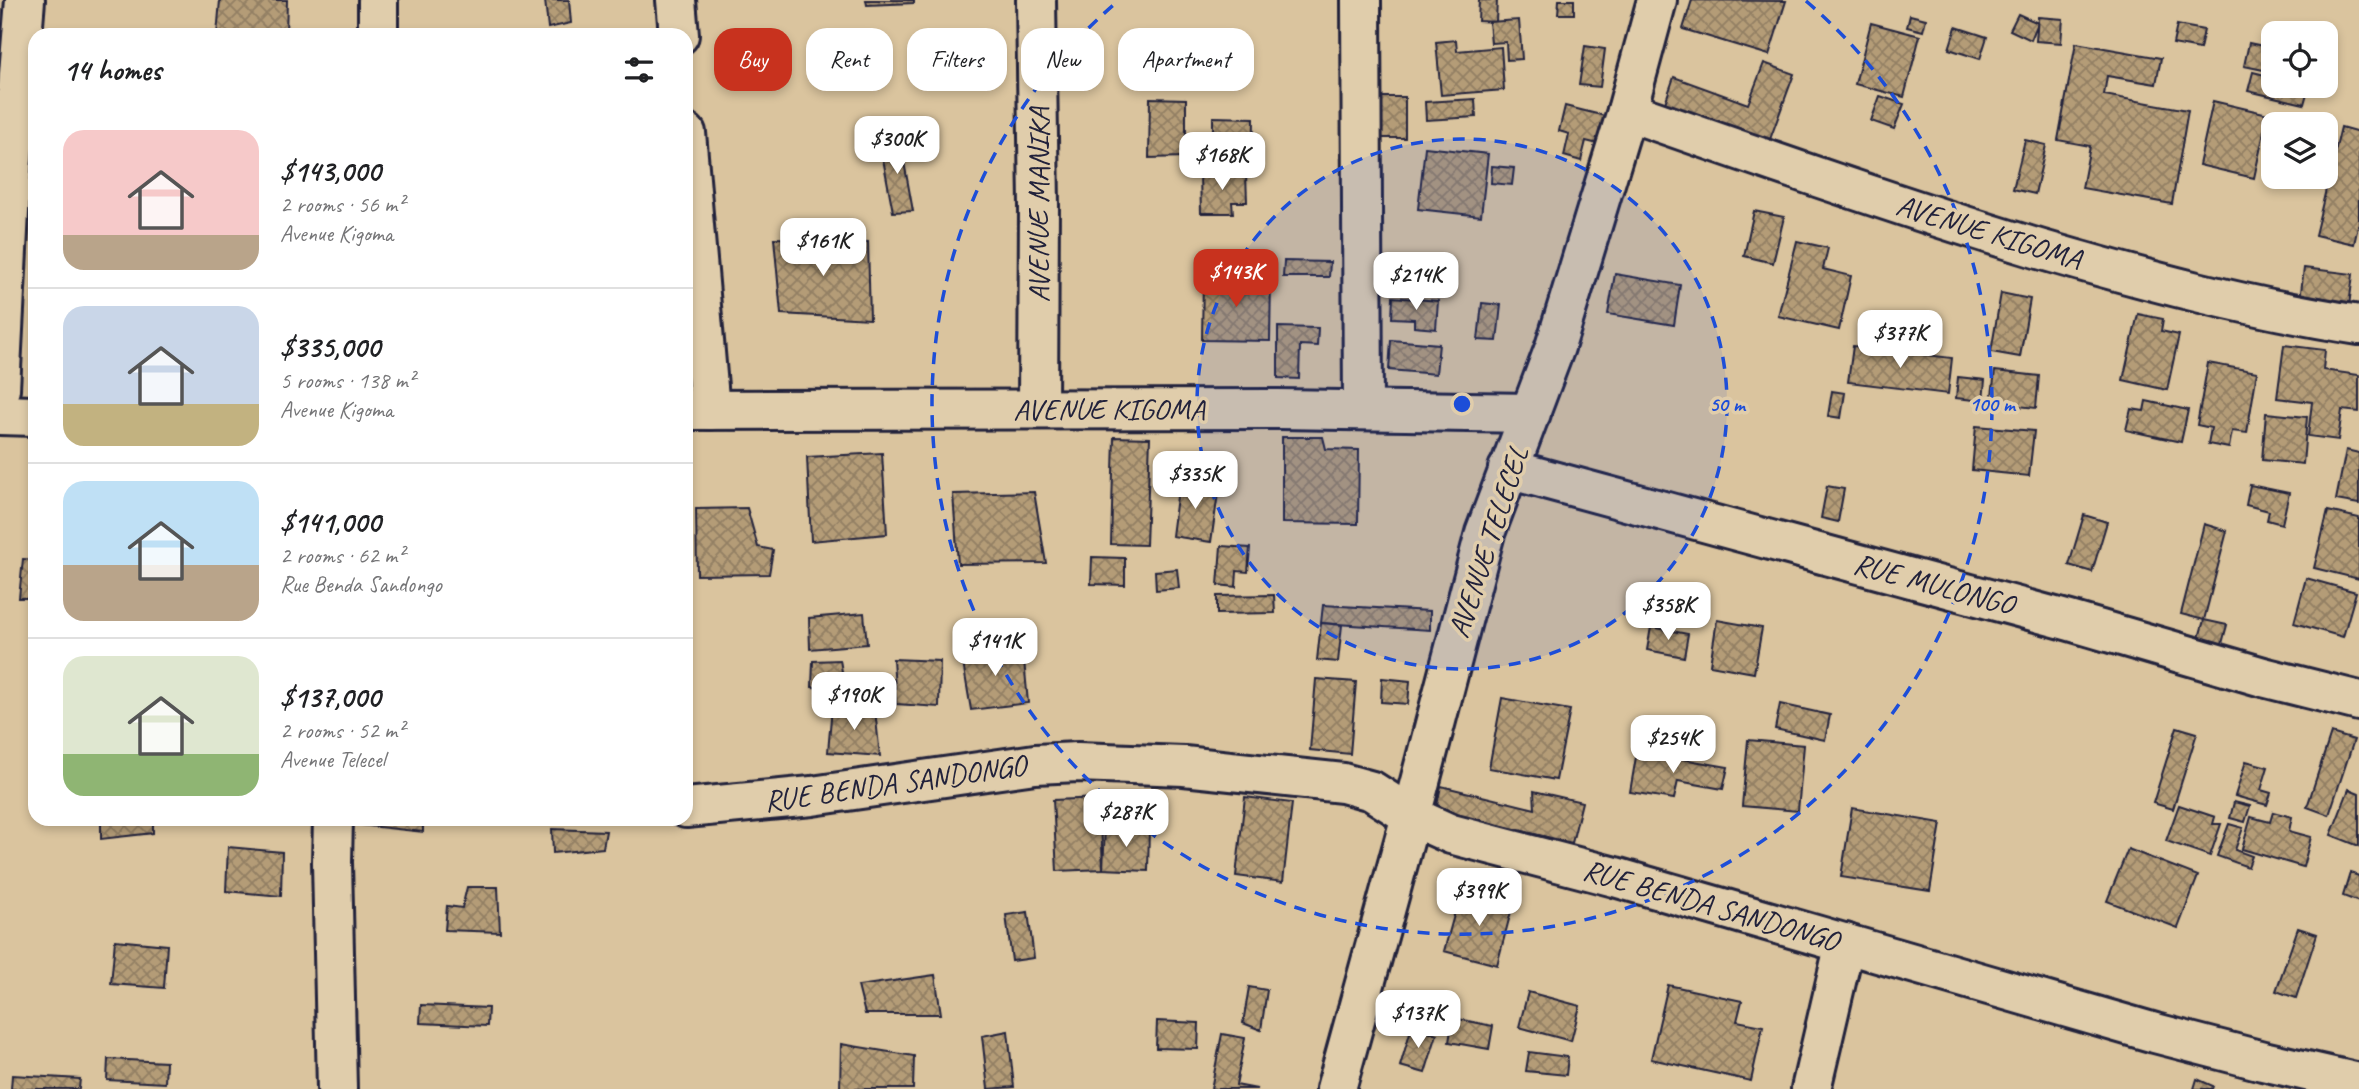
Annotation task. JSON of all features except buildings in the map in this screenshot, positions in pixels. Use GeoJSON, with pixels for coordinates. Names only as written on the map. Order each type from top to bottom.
{"type":"FeatureCollection","features":[{"type":"Feature","properties":{"kind":"street"},"geometry":{"type":"LineString","coordinates":[[0,388],[11,172],[25,0]]}},
{"type":"Feature","properties":{"kind":"street"},"geometry":{"type":"LineString","coordinates":[[377,0],[378,28]]}},
{"type":"Feature","properties":{"kind":"street"},"geometry":{"type":"LineString","coordinates":[[676,0],[678,28]]}},
{"type":"Feature","properties":{"kind":"street","name":"AVENUE MANIKA"},"geometry":{"type":"LineString","coordinates":[[1035,0],[1039,205],[1038,409]]}},
{"type":"Feature","properties":{"kind":"street"},"geometry":{"type":"LineString","coordinates":[[1361,0],[1363,409]]}},
{"type":"Feature","properties":{"kind":"street","name":"AVENUE TELECEL"},"geometry":{"type":"LineString","coordinates":[[1336,1089],[1485,533],[1555,347],[1627,111],[1657,0]]}},
{"type":"Feature","properties":{"kind":"street","name":"AVENUE KIGOMA"},"geometry":{"type":"LineString","coordinates":[[1627,111],[1966,227],[2158,284],[2238,303],[2359,325]]}},
{"type":"Feature","properties":{"kind":"street"},"geometry":{"type":"LineString","coordinates":[[693,295],[698,410]]}},
{"type":"Feature","properties":{"kind":"street","name":"AVENUE KIGOMA"},"geometry":{"type":"LineString","coordinates":[[698,410],[1363,409],[1531,412]]}},
{"type":"Feature","properties":{"kind":"street"},"geometry":{"type":"LineString","coordinates":[[0,415],[28,416]]}},
{"type":"Feature","properties":{"kind":"street","name":"RUE MULONGO"},"geometry":{"type":"LineString","coordinates":[[1508,469],[2359,701]]}},
{"type":"Feature","properties":{"kind":"street","name":"RUE BENDA SANDONGO"},"geometry":{"type":"LineString","coordinates":[[693,807],[812,796],[1009,767],[1078,762],[1184,766],[1343,783],[1372,791],[1411,816],[1451,834],[1615,877],[2155,1033],[2359,1083]]}},
{"type":"Feature","properties":{"kind":"street"},"geometry":{"type":"LineString","coordinates":[[333,826],[337,1089]]}},
{"type":"Feature","properties":{"kind":"street"},"geometry":{"type":"LineString","coordinates":[[1811,1089],[1844,943]]}}]}
